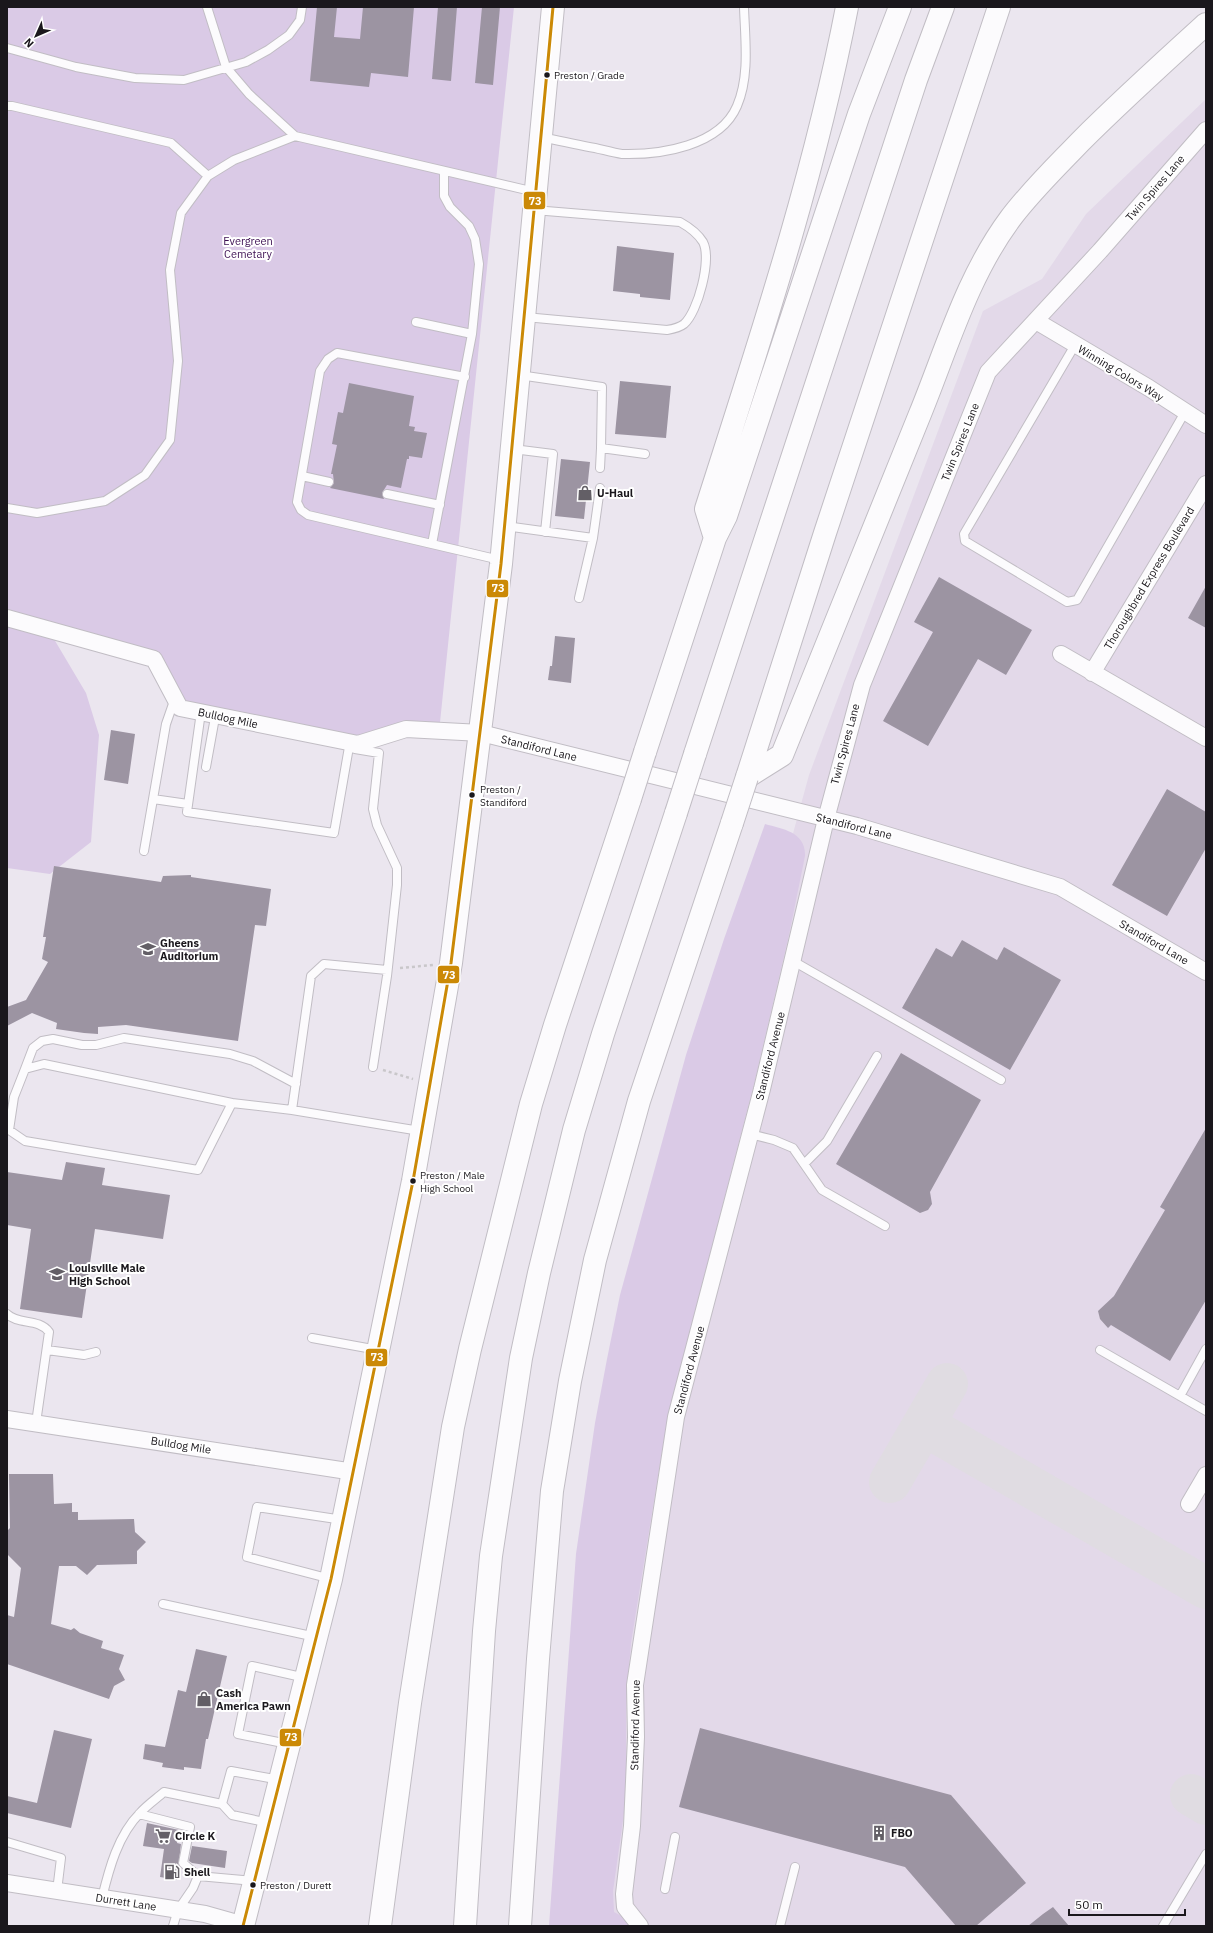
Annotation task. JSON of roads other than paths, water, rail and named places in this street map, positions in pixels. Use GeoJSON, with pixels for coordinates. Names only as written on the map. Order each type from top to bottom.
{"type":"FeatureCollection","features":[{"type":"Feature","properties":{"kind":"main road"},"geometry":{"type":"LineString","coordinates":[[243,1925],[307,1678],[344,1520],[422,1131],[451,963],[481,733],[501,561],[553,7]]}},
{"type":"Feature","properties":{"kind":"main road"},"geometry":{"type":"LineString","coordinates":[[715,538],[706,510],[792,239],[811,171],[847,7]]}},
{"type":"Feature","properties":{"kind":"main road"},"geometry":{"type":"LineString","coordinates":[[380,1926],[410,1703],[453,1427],[470,1349],[531,1104],[555,1025],[715,538],[726,516],[859,114],[900,7]]}},
{"type":"Feature","properties":{"kind":"main road"},"geometry":{"type":"LineString","coordinates":[[465,1926],[486,1608],[493,1541],[521,1358],[538,1273],[574,1130],[603,1034],[916,80],[943,7]]}},
{"type":"Feature","properties":{"kind":"main road"},"geometry":{"type":"LineString","coordinates":[[520,1926],[537,1667],[552,1491],[570,1381],[595,1260],[637,1109],[999,7]]}},
{"type":"Feature","properties":{"kind":"main road"},"geometry":{"type":"LineString","coordinates":[[747,777],[782,755],[923,408],[957,318],[980,268],[1010,219],[1035,189],[1107,116],[1206,24]]}},
{"type":"Feature","properties":{"kind":"main road"},"geometry":{"type":"LineString","coordinates":[[1107,116],[1132,108],[1206,41]]}},
{"type":"Feature","properties":{"kind":"street","name":"Twin Spires Lane"},"geometry":{"type":"LineString","coordinates":[[826,819],[862,685],[988,372],[1100,251],[1206,130]]}},
{"type":"Feature","properties":{"kind":"street","name":"Winning Colors Way"},"geometry":{"type":"LineString","coordinates":[[1036,320],[1149,388],[1206,425]]}},
{"type":"Feature","properties":{"kind":"street","name":"Thoroughbred Express Boulevard"},"geometry":{"type":"LineString","coordinates":[[1092,673],[1206,484]]}},
{"type":"Feature","properties":{"kind":"street"},"geometry":{"type":"LineString","coordinates":[[7,618],[154,659],[177,705]]}},
{"type":"Feature","properties":{"kind":"street"},"geometry":{"type":"LineString","coordinates":[[1061,654],[1206,738]]}},
{"type":"Feature","properties":{"kind":"street","name":"Bulldog Mile"},"geometry":{"type":"LineString","coordinates":[[177,705],[358,744],[406,729],[481,733]]}},
{"type":"Feature","properties":{"kind":"street","name":"Standiford Lane"},"geometry":{"type":"LineString","coordinates":[[481,733],[898,837],[1060,888],[1206,972]]}},
{"type":"Feature","properties":{"kind":"street","name":"Standiford Avenue"},"geometry":{"type":"LineString","coordinates":[[640,1926],[626,1907],[624,1894],[632,1826],[635,1759],[634,1685],[676,1417],[750,1134],[826,819]]}},
{"type":"Feature","properties":{"kind":"street","name":"Bulldog Mile"},"geometry":{"type":"LineString","coordinates":[[7,1419],[354,1472]]}},
{"type":"Feature","properties":{"kind":"street"},"geometry":{"type":"LineString","coordinates":[[1190,1504],[1206,1475]]}},
{"type":"Feature","properties":{"kind":"street","name":"Durrett Lane"},"geometry":{"type":"LineString","coordinates":[[7,1883],[205,1914],[243,1925]]}},
{"type":"Feature","properties":{"kind":"lane"},"geometry":{"type":"LineString","coordinates":[[207,7],[226,67],[249,94],[295,136],[444,171],[535,201],[680,222],[688,226],[703,243],[705,251],[703,280],[691,316],[683,325],[676,328],[667,330],[524,317]]}},
{"type":"Feature","properties":{"kind":"lane"},"geometry":{"type":"LineString","coordinates":[[7,48],[76,67],[135,78],[184,80],[246,62],[268,50],[289,35],[300,20],[302,7]]}},
{"type":"Feature","properties":{"kind":"lane"},"geometry":{"type":"LineString","coordinates":[[541,137],[622,154],[661,151],[690,145],[712,135],[725,124],[737,106],[746,66],[744,7]]}},
{"type":"Feature","properties":{"kind":"lane"},"geometry":{"type":"LineString","coordinates":[[7,106],[171,143],[208,176]]}},
{"type":"Feature","properties":{"kind":"lane"},"geometry":{"type":"LineString","coordinates":[[7,508],[37,513],[105,501],[145,475],[170,440],[178,361],[170,270],[181,213],[208,176],[234,160],[295,136]]}},
{"type":"Feature","properties":{"kind":"lane"},"geometry":{"type":"LineString","coordinates":[[432,544],[472,334],[479,264],[475,238],[469,226],[450,207],[444,196],[444,171]]}},
{"type":"Feature","properties":{"kind":"lane"},"geometry":{"type":"LineString","coordinates":[[416,322],[472,334]]}},
{"type":"Feature","properties":{"kind":"lane"},"geometry":{"type":"LineString","coordinates":[[1075,344],[964,534],[965,542],[1067,602],[1077,600],[1185,412]]}},
{"type":"Feature","properties":{"kind":"lane"},"geometry":{"type":"LineString","coordinates":[[464,376],[337,353],[328,359],[320,371],[297,502],[301,510],[308,515],[501,561]]}},
{"type":"Feature","properties":{"kind":"lane"},"geometry":{"type":"LineString","coordinates":[[519,375],[602,387],[600,468]]}},
{"type":"Feature","properties":{"kind":"lane"},"geometry":{"type":"LineString","coordinates":[[601,448],[645,454]]}},
{"type":"Feature","properties":{"kind":"lane"},"geometry":{"type":"LineString","coordinates":[[512,449],[553,454],[545,532]]}},
{"type":"Feature","properties":{"kind":"lane"},"geometry":{"type":"LineString","coordinates":[[302,476],[329,482]]}},
{"type":"Feature","properties":{"kind":"lane"},"geometry":{"type":"LineString","coordinates":[[579,598],[593,538],[600,488]]}},
{"type":"Feature","properties":{"kind":"lane"},"geometry":{"type":"LineString","coordinates":[[387,494],[440,505]]}},
{"type":"Feature","properties":{"kind":"lane"},"geometry":{"type":"LineString","coordinates":[[504,526],[593,538]]}},
{"type":"Feature","properties":{"kind":"lane"},"geometry":{"type":"LineString","coordinates":[[144,851],[166,724],[177,705],[183,712],[214,723],[268,731],[379,753]]}},
{"type":"Feature","properties":{"kind":"lane"},"geometry":{"type":"LineString","coordinates":[[200,719],[187,812],[334,833],[349,747]]}},
{"type":"Feature","properties":{"kind":"lane"},"geometry":{"type":"LineString","coordinates":[[206,766],[214,723]]}},
{"type":"Feature","properties":{"kind":"lane"},"geometry":{"type":"LineString","coordinates":[[373,1067],[397,885],[397,868],[376,825],[374,809],[379,753],[383,742],[406,729]]}},
{"type":"Feature","properties":{"kind":"lane"},"geometry":{"type":"LineString","coordinates":[[153,799],[188,804]]}},
{"type":"Feature","properties":{"kind":"lane"},"geometry":{"type":"LineString","coordinates":[[793,960],[1001,1080]]}},
{"type":"Feature","properties":{"kind":"lane"},"geometry":{"type":"LineString","coordinates":[[292,1110],[311,976],[324,964],[387,970]]}},
{"type":"Feature","properties":{"kind":"lane"},"geometry":{"type":"LineString","coordinates":[[232,1103],[198,1170],[25,1141],[9,1130],[14,1097],[33,1048],[42,1041],[53,1038],[82,1044],[96,1045],[124,1038],[230,1054],[253,1061],[296,1084]]}},
{"type":"Feature","properties":{"kind":"lane"},"geometry":{"type":"LineString","coordinates":[[804,1164],[827,1141],[877,1056]]}},
{"type":"Feature","properties":{"kind":"lane"},"geometry":{"type":"LineString","coordinates":[[25,1069],[44,1064],[232,1103],[292,1110],[422,1131]]}},
{"type":"Feature","properties":{"kind":"lane"},"geometry":{"type":"LineString","coordinates":[[750,1134],[774,1140],[793,1148],[822,1190],[885,1226]]}},
{"type":"Feature","properties":{"kind":"lane"},"geometry":{"type":"LineString","coordinates":[[7,1324],[8,1314]]}},
{"type":"Feature","properties":{"kind":"lane"},"geometry":{"type":"LineString","coordinates":[[8,1314],[12,1318],[46,1327],[49,1332],[50,1337],[36,1423]]}},
{"type":"Feature","properties":{"kind":"lane"},"geometry":{"type":"LineString","coordinates":[[312,1338],[379,1350]]}},
{"type":"Feature","properties":{"kind":"lane"},"geometry":{"type":"LineString","coordinates":[[1180,1396],[1206,1349]]}},
{"type":"Feature","properties":{"kind":"lane"},"geometry":{"type":"LineString","coordinates":[[47,1350],[84,1355],[96,1352]]}},
{"type":"Feature","properties":{"kind":"lane"},"geometry":{"type":"LineString","coordinates":[[1100,1350],[1206,1411]]}},
{"type":"Feature","properties":{"kind":"lane"},"geometry":{"type":"LineString","coordinates":[[331,1579],[247,1557],[257,1507],[344,1520]]}},
{"type":"Feature","properties":{"kind":"lane"},"geometry":{"type":"LineString","coordinates":[[163,1604],[317,1637]]}},
{"type":"Feature","properties":{"kind":"lane"},"geometry":{"type":"LineString","coordinates":[[290,1744],[238,1734],[252,1666],[307,1678]]}},
{"type":"Feature","properties":{"kind":"lane"},"geometry":{"type":"LineString","coordinates":[[222,1804],[231,1771],[280,1780]]}},
{"type":"Feature","properties":{"kind":"lane"},"geometry":{"type":"LineString","coordinates":[[102,1898],[108,1872],[123,1836],[139,1814],[164,1792],[222,1804],[232,1814],[270,1823]]}},
{"type":"Feature","properties":{"kind":"lane"},"geometry":{"type":"LineString","coordinates":[[139,1814],[190,1827],[183,1863],[198,1876],[255,1881]]}},
{"type":"Feature","properties":{"kind":"lane"},"geometry":{"type":"LineString","coordinates":[[665,1889],[675,1837]]}},
{"type":"Feature","properties":{"kind":"lane"},"geometry":{"type":"LineString","coordinates":[[7,1842],[61,1858],[57,1891]]}},
{"type":"Feature","properties":{"kind":"lane"},"geometry":{"type":"LineString","coordinates":[[1163,1926],[1206,1854]]}},
{"type":"Feature","properties":{"kind":"lane"},"geometry":{"type":"LineString","coordinates":[[780,1926],[795,1867]]}},
{"type":"Feature","properties":{"kind":"lane"},"geometry":{"type":"LineString","coordinates":[[173,1926],[178,1910],[193,1888],[198,1876]]}},
{"type":"Feature","properties":{"kind":"place","name":"Preston / Grade"},"geometry":{"type":"Point","coordinates":[547,75]}},
{"type":"Feature","properties":{"kind":"place","name":"U-Haul"},"geometry":{"type":"Point","coordinates":[585,493]}},
{"type":"Feature","properties":{"kind":"place","name":"Preston / Standiford"},"geometry":{"type":"Point","coordinates":[472,795]}},
{"type":"Feature","properties":{"kind":"place","name":"Gheens Auditorium"},"geometry":{"type":"Point","coordinates":[148,949]}},
{"type":"Feature","properties":{"kind":"place","name":"Preston / Male High School"},"geometry":{"type":"Point","coordinates":[413,1181]}},
{"type":"Feature","properties":{"kind":"place","name":"Louisville Male High School"},"geometry":{"type":"Point","coordinates":[57,1274]}},
{"type":"Feature","properties":{"kind":"place","name":"Cash America Pawn"},"geometry":{"type":"Point","coordinates":[204,1699]}},
{"type":"Feature","properties":{"kind":"place","name":"FBO"},"geometry":{"type":"Point","coordinates":[879,1833]}},
{"type":"Feature","properties":{"kind":"place","name":"Circle K"},"geometry":{"type":"Point","coordinates":[163,1836]}},
{"type":"Feature","properties":{"kind":"place","name":"Shell"},"geometry":{"type":"Point","coordinates":[172,1872]}},
{"type":"Feature","properties":{"kind":"place","name":"Preston / Durett"},"geometry":{"type":"Point","coordinates":[253,1885]}},
{"type":"Feature","properties":{"kind":"park label","name":"Evergreen Cemetary"},"geometry":{"type":"Point","coordinates":[248,247]}}]}
